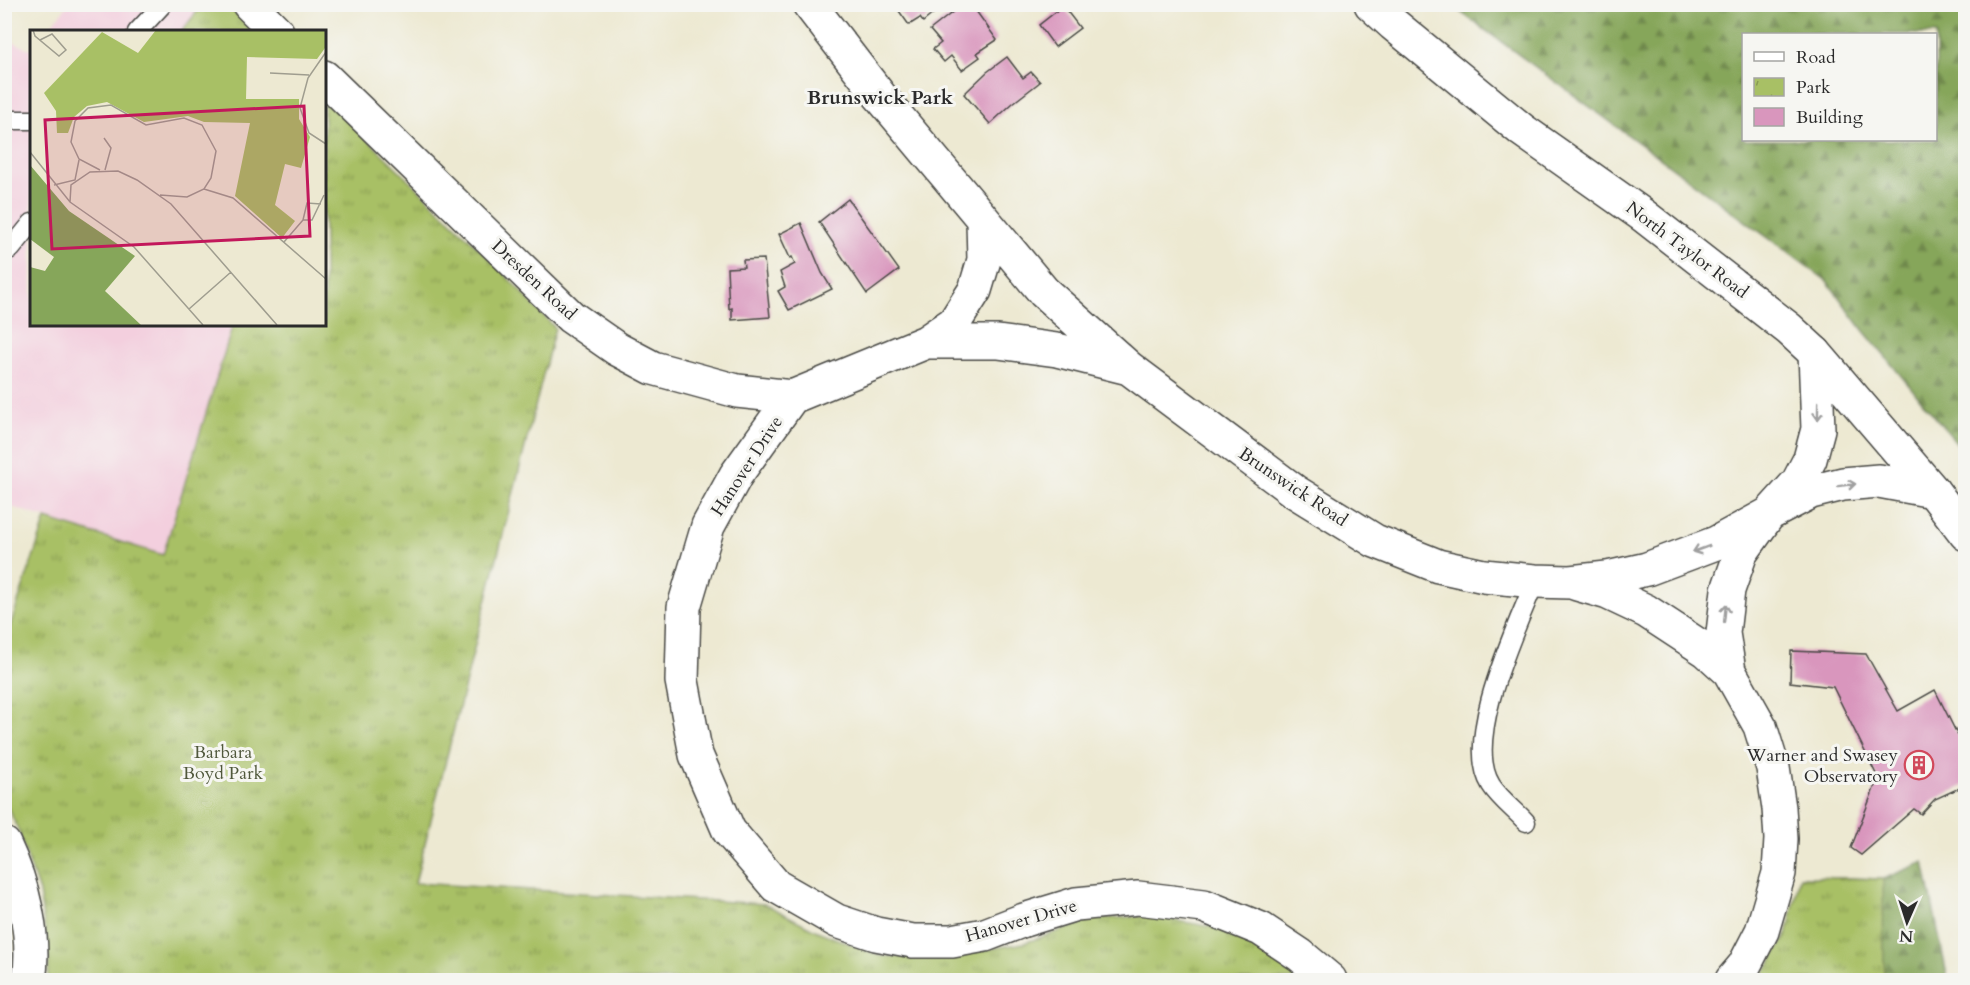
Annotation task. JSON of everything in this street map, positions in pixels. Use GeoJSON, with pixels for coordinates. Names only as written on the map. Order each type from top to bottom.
{"type":"FeatureCollection","features":[{"type":"Feature","properties":{"kind":"street"},"geometry":{"type":"LineString","coordinates":[[249,4],[275,30]]}},
{"type":"Feature","properties":{"kind":"street","name":"Brunswick Road"},"geometry":{"type":"LineString","coordinates":[[809,4],[880,96],[983,222],[1044,292],[1129,368],[1294,491],[1375,541],[1437,566],[1484,576],[1535,581],[1570,582],[1607,578],[1647,569],[1716,543],[1769,514],[1798,482],[1810,459],[1818,429],[1815,352]]}},
{"type":"Feature","properties":{"kind":"street","name":"North Taylor Road"},"geometry":{"type":"LineString","coordinates":[[1371,4],[1522,130],[1644,216],[1789,329],[1815,352],[1933,491],[1965,534]]}},
{"type":"Feature","properties":{"kind":"street","name":"Dresden Road"},"geometry":{"type":"LineString","coordinates":[[326,79],[571,317],[617,349],[653,368],[687,378],[737,391],[792,397]]}},
{"type":"Feature","properties":{"kind":"street","name":"Hanover Drive"},"geometry":{"type":"LineString","coordinates":[[983,222],[984,260],[975,290],[954,323],[926,342],[792,397],[736,475],[708,525],[684,607],[682,681],[696,755],[729,831],[776,885],[837,921],[876,934],[913,941],[952,941],[985,935],[1076,904],[1138,898],[1204,906],[1262,929],[1300,955],[1330,981]]}},
{"type":"Feature","properties":{"kind":"street","name":"Hanover Drive"},"geometry":{"type":"LineString","coordinates":[[926,342],[998,342],[1057,350],[1129,368]]}},
{"type":"Feature","properties":{"kind":"street"},"geometry":{"type":"LineString","coordinates":[[1729,671],[1723,633],[1728,590],[1741,553],[1769,514],[1811,492],[1843,484],[1879,481],[1933,491]]}},
{"type":"Feature","properties":{"kind":"street"},"geometry":{"type":"LineString","coordinates":[[1570,582],[1608,593],[1646,611],[1707,651],[1729,671],[1760,726],[1773,768],[1779,808],[1781,839],[1779,873],[1762,931],[1744,966],[1732,981]]}},
{"type":"Feature","properties":{"kind":"street"},"geometry":{"type":"LineString","coordinates":[[4,844],[22,891],[30,938],[29,981]]}},
{"type":"Feature","properties":{"kind":"lane"},"geometry":{"type":"LineString","coordinates":[[139,30],[163,4]]}},
{"type":"Feature","properties":{"kind":"lane"},"geometry":{"type":"LineString","coordinates":[[4,120],[30,120]]}},
{"type":"Feature","properties":{"kind":"lane"},"geometry":{"type":"LineString","coordinates":[[4,250],[11,249],[30,225]]}},
{"type":"Feature","properties":{"kind":"lane"},"geometry":{"type":"LineString","coordinates":[[1526,822],[1491,784],[1483,764],[1489,701],[1535,581]]}},
{"type":"Feature","properties":{"kind":"shaded area"},"geometry":{"type":"Polygon","coordinates":[[[68,5],[203,5],[182,30],[47,30],[68,5]]]}},
{"type":"Feature","properties":{"kind":"shaded area"},"geometry":{"type":"Polygon","coordinates":[[[5,38],[30,48],[30,326],[232,326],[163,555],[5,505],[5,38]]]}},
{"type":"Feature","properties":{"kind":"green space"},"geometry":{"type":"Polygon","coordinates":[[[203,4],[229,5],[256,30],[183,30],[203,4]]]}},
{"type":"Feature","properties":{"kind":"green space"},"geometry":{"type":"Polygon","coordinates":[[[1451,5],[1965,5],[1965,453],[1863,330],[1827,281],[1451,5]]]}},
{"type":"Feature","properties":{"kind":"green space","name":"Barbara Boyd Park"},"geometry":{"type":"Polygon","coordinates":[[[326,99],[496,265],[555,328],[415,883],[765,904],[817,931],[881,956],[938,958],[1024,943],[1095,919],[1151,916],[1218,928],[1280,961],[1302,980],[48,980],[49,957],[39,892],[17,827],[5,802],[5,641],[46,519],[163,555],[232,326],[326,326],[326,99]]]}},
{"type":"Feature","properties":{"kind":"green space"},"geometry":{"type":"Polygon","coordinates":[[[1924,862],[1948,980],[1760,980],[1787,935],[1800,877],[1883,879],[1924,862]]]}},
{"type":"Feature","properties":{"kind":"green space"},"geometry":{"type":"Polygon","coordinates":[[[1800,877],[1883,879],[1884,980],[1760,980],[1787,935],[1800,877]]]}},
{"type":"Feature","properties":{"kind":"building"},"geometry":{"type":"Polygon","coordinates":[[[894,4],[945,4],[923,22],[920,18],[909,25],[894,4]]]}},
{"type":"Feature","properties":{"kind":"building"},"geometry":{"type":"Polygon","coordinates":[[[963,4],[971,4],[997,40],[977,53],[980,57],[962,70],[951,56],[944,62],[933,49],[941,43],[930,30],[963,4]]]}},
{"type":"Feature","properties":{"kind":"building"},"geometry":{"type":"Polygon","coordinates":[[[1063,6],[1080,28],[1055,47],[1039,25],[1063,6]]]}},
{"type":"Feature","properties":{"kind":"building"},"geometry":{"type":"Polygon","coordinates":[[[1007,57],[1023,78],[1031,72],[1040,82],[990,124],[964,94],[1007,57]]]}},
{"type":"Feature","properties":{"kind":"building"},"geometry":{"type":"Polygon","coordinates":[[[848,199],[899,270],[867,294],[819,222],[848,199]]]}},
{"type":"Feature","properties":{"kind":"building"},"geometry":{"type":"Polygon","coordinates":[[[801,223],[822,273],[832,289],[789,310],[778,291],[785,287],[780,272],[795,264],[779,234],[801,223]]]}},
{"type":"Feature","properties":{"kind":"building"},"geometry":{"type":"Polygon","coordinates":[[[764,259],[770,317],[732,320],[732,308],[729,309],[727,268],[744,267],[743,260],[764,259]]]}},
{"type":"Feature","properties":{"kind":"building","name":"Warner and Swasey Observatory"},"geometry":{"type":"Polygon","coordinates":[[[1791,651],[1866,654],[1898,711],[1935,690],[1966,752],[1966,785],[1935,799],[1921,814],[1914,809],[1861,855],[1851,848],[1878,778],[1833,687],[1790,682],[1791,651]]]}},
{"type":"Feature","properties":{"kind":"place","name":"Warner and Swasey Observatory"},"geometry":{"type":"Point","coordinates":[1919,765]}},
{"type":"Feature","properties":{"kind":"district","name":"Brunswick Park"},"geometry":{"type":"Point","coordinates":[880,97]}}]}
